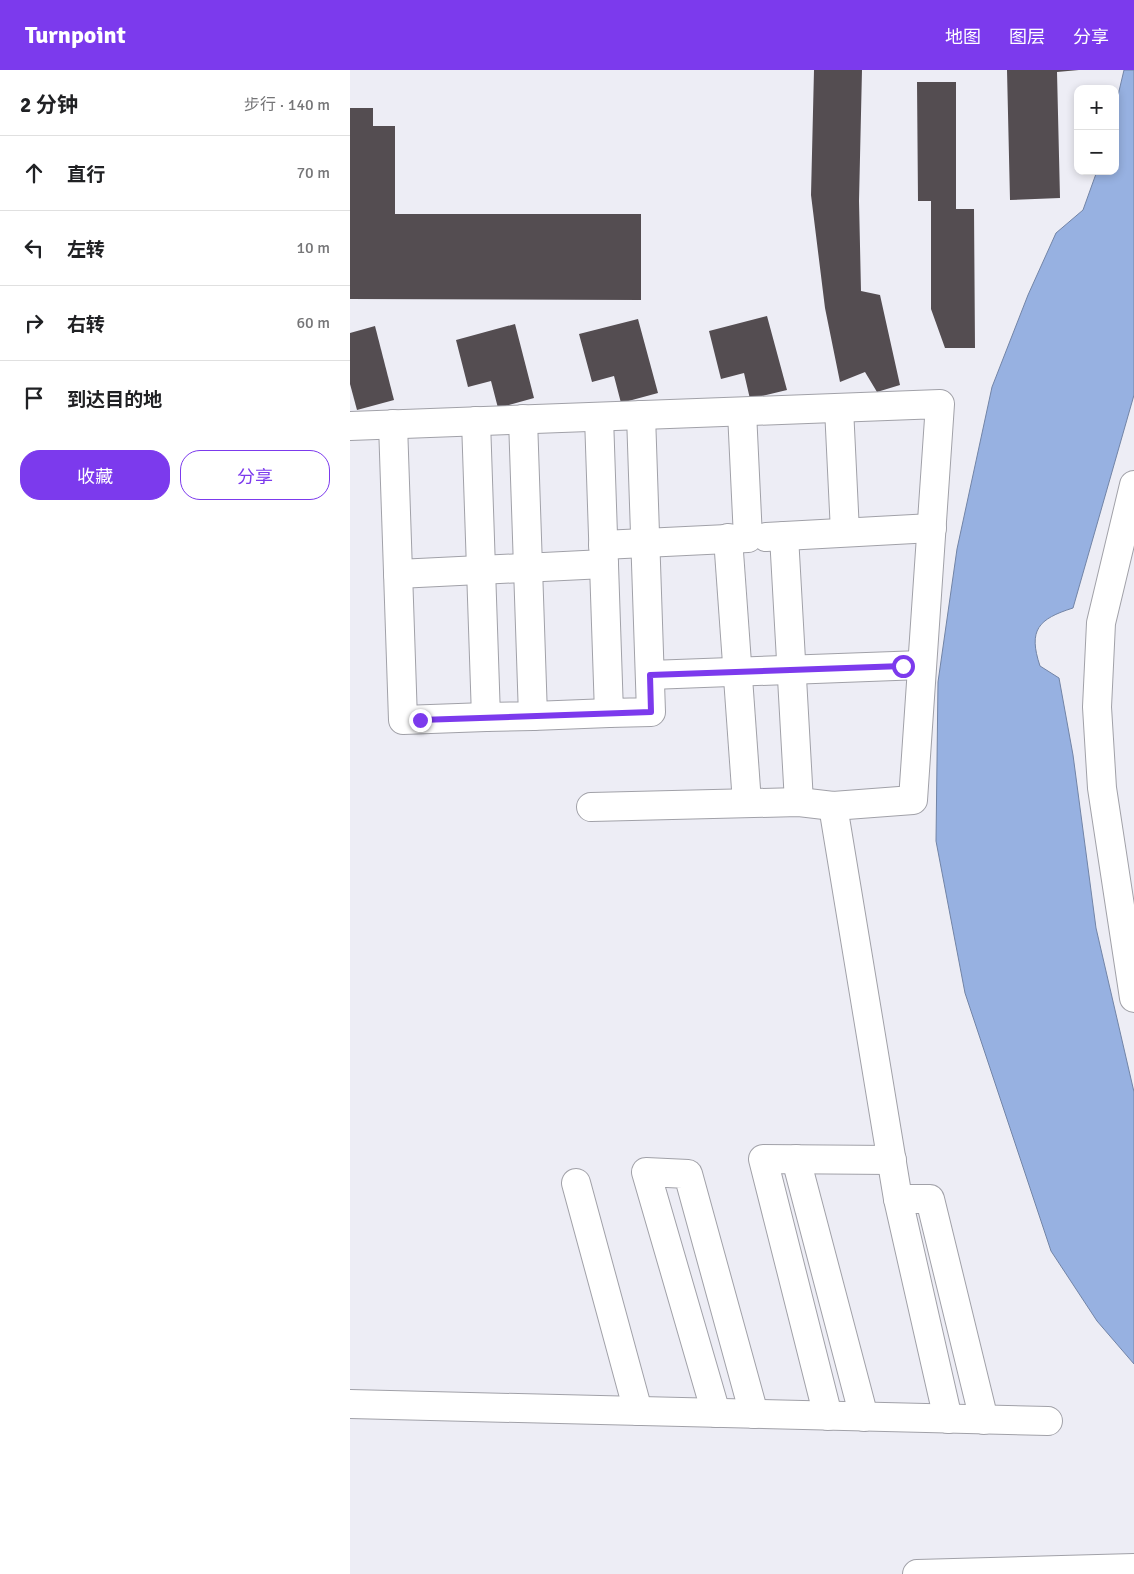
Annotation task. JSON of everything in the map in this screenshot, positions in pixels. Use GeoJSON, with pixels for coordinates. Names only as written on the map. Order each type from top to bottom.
{"type":"FeatureCollection","features":[{"type":"Feature","properties":{"kind":"street"},"geometry":{"type":"LineString","coordinates":[[350,426],[940,404],[913,800],[832,806],[799,802],[591,807]]}},
{"type":"Feature","properties":{"kind":"street"},"geometry":{"type":"LineString","coordinates":[[839,408],[845,532]]}},
{"type":"Feature","properties":{"kind":"street"},"geometry":{"type":"LineString","coordinates":[[742,412],[738,538],[738,672],[747,804]]}},
{"type":"Feature","properties":{"kind":"street"},"geometry":{"type":"LineString","coordinates":[[393,424],[403,720],[651,712],[641,415]]}},
{"type":"Feature","properties":{"kind":"street"},"geometry":{"type":"LineString","coordinates":[[599,417],[609,713]]}},
{"type":"Feature","properties":{"kind":"street"},"geometry":{"type":"LineString","coordinates":[[524,419],[534,716]]}},
{"type":"Feature","properties":{"kind":"street"},"geometry":{"type":"LineString","coordinates":[[476,421],[486,717]]}},
{"type":"Feature","properties":{"kind":"street"},"geometry":{"type":"LineString","coordinates":[[1134,485],[1101,623],[1097,707],[1102,788],[1134,998]]}},
{"type":"Feature","properties":{"kind":"street"},"geometry":{"type":"LineString","coordinates":[[398,574],[528,568],[604,555],[645,542],[932,528]]}},
{"type":"Feature","properties":{"kind":"street"},"geometry":{"type":"LineString","coordinates":[[784,536],[799,802]]}},
{"type":"Feature","properties":{"kind":"street"},"geometry":{"type":"LineString","coordinates":[[650,675],[922,665]]}},
{"type":"Feature","properties":{"kind":"street"},"geometry":{"type":"LineString","coordinates":[[832,806],[898,1198],[948,1419]]}},
{"type":"Feature","properties":{"kind":"street"},"geometry":{"type":"LineString","coordinates":[[828,1416],[763,1159],[892,1160]]}},
{"type":"Feature","properties":{"kind":"street"},"geometry":{"type":"LineString","coordinates":[[796,1159],[864,1417]]}},
{"type":"Feature","properties":{"kind":"street"},"geometry":{"type":"LineString","coordinates":[[716,1413],[646,1172],[688,1174],[754,1414]]}},
{"type":"Feature","properties":{"kind":"street"},"geometry":{"type":"LineString","coordinates":[[576,1183],[638,1411]]}},
{"type":"Feature","properties":{"kind":"street"},"geometry":{"type":"LineString","coordinates":[[898,1198],[930,1199],[984,1420]]}},
{"type":"Feature","properties":{"kind":"street"},"geometry":{"type":"LineString","coordinates":[[350,1404],[1048,1422]]}},
{"type":"Feature","properties":{"kind":"street"},"geometry":{"type":"LineString","coordinates":[[917,1574],[1134,1568]]}},
{"type":"Feature","properties":{"kind":"water"},"geometry":{"type":"Polygon","coordinates":[[[1124,70],[1134,70],[1134,395],[1073,608],[1061,612],[1044,622],[1036,635],[1035,643],[1040,666],[1059,678],[1073,755],[1096,928],[1134,1092],[1134,1364],[1097,1321],[1051,1251],[965,993],[936,841],[938,682],[957,549],[992,387],[1028,295],[1056,233],[1083,210],[1096,175],[1119,175],[1119,91],[1124,70]]]}},
{"type":"Feature","properties":{"kind":"building"},"geometry":{"type":"Polygon","coordinates":[[[814,70],[862,70],[859,201],[861,291],[880,295],[900,385],[877,392],[865,372],[840,382],[825,308],[811,195],[814,70]]]}},
{"type":"Feature","properties":{"kind":"building"},"geometry":{"type":"Polygon","coordinates":[[[1007,70],[1079,70],[1057,72],[1060,198],[1010,200],[1007,70]]]}},
{"type":"Feature","properties":{"kind":"building"},"geometry":{"type":"Polygon","coordinates":[[[917,82],[956,82],[956,209],[974,209],[975,348],[945,348],[931,309],[931,201],[918,201],[917,82]]]}},
{"type":"Feature","properties":{"kind":"building"},"geometry":{"type":"Polygon","coordinates":[[[350,108],[373,108],[373,126],[395,126],[395,214],[641,214],[641,300],[350,299],[350,108]]]}},
{"type":"Feature","properties":{"kind":"building"},"geometry":{"type":"Polygon","coordinates":[[[767,316],[787,390],[750,399],[744,373],[721,379],[709,331],[767,316]]]}},
{"type":"Feature","properties":{"kind":"building"},"geometry":{"type":"Polygon","coordinates":[[[638,319],[658,393],[621,403],[614,376],[592,382],[579,334],[638,319]]]}},
{"type":"Feature","properties":{"kind":"building"},"geometry":{"type":"Polygon","coordinates":[[[515,324],[534,398],[498,408],[491,381],[468,387],[456,340],[515,324]]]}},
{"type":"Feature","properties":{"kind":"building"},"geometry":{"type":"Polygon","coordinates":[[[375,326],[394,400],[357,410],[350,384],[350,333],[375,326]]]}},
{"type":"Feature","properties":{"kind":"route"},"geometry":{"type":"LineString","coordinates":[[420,720],[651,712],[650,675],[903,666]]}}]}
